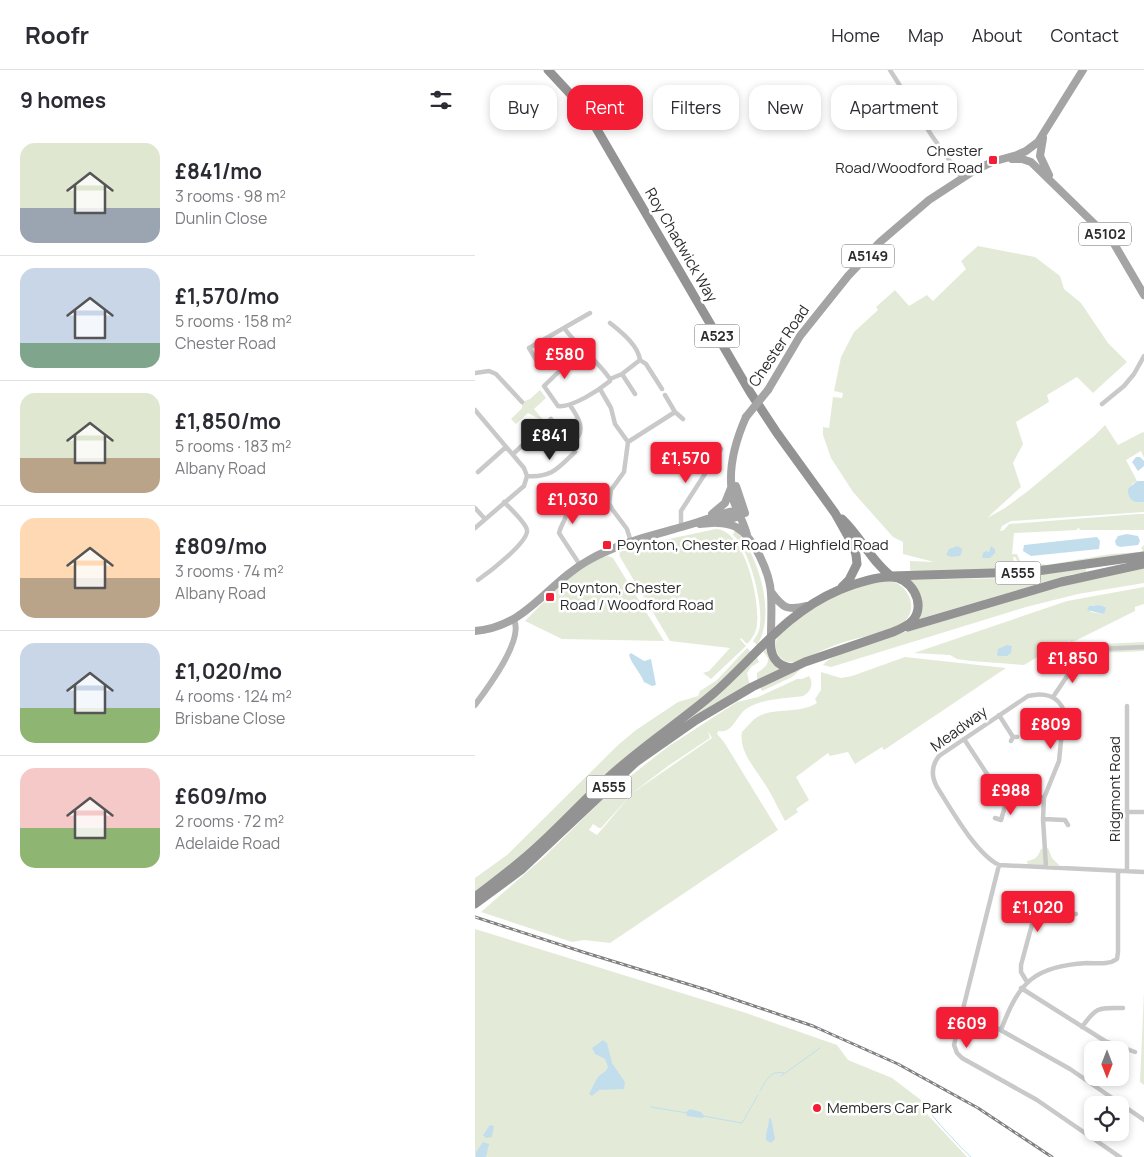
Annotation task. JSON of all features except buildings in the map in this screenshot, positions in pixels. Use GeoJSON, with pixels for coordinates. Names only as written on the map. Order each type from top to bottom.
{"type":"FeatureCollection","features":[{"type":"Feature","properties":{"kind":"highway","name":"Roy Chadwick Way"},"geometry":{"type":"LineString","coordinates":[[547,70],[592,121],[777,433],[835,513],[866,547],[888,569],[908,576]]}},
{"type":"Feature","properties":{"kind":"highway","name":"Roy Chadwick Way"},"geometry":{"type":"LineString","coordinates":[[835,513],[853,545],[857,564],[849,580],[837,591]]}},
{"type":"Feature","properties":{"kind":"highway","name":"Roy Chadwick Way"},"geometry":{"type":"LineString","coordinates":[[866,547],[877,563],[891,576]]}},
{"type":"Feature","properties":{"kind":"highway","name":"A555"},"geometry":{"type":"LineString","coordinates":[[476,901],[527,856],[611,775],[713,693],[790,619],[837,591],[869,580],[891,576],[1030,572],[1144,556]]}},
{"type":"Feature","properties":{"kind":"highway","name":"A555"},"geometry":{"type":"LineString","coordinates":[[476,901],[521,870],[617,780],[662,743],[720,705],[793,668],[827,654],[900,629],[1034,589],[1144,564]]}},
{"type":"Feature","properties":{"kind":"highway","name":"A555"},"geometry":{"type":"LineString","coordinates":[[891,576],[909,584],[917,599],[916,615],[913,620],[900,629]]}},
{"type":"Feature","properties":{"kind":"highway"},"geometry":{"type":"LineString","coordinates":[[771,637],[774,659],[781,666],[793,668]]}},
{"type":"Feature","properties":{"kind":"main road","name":"Chester Road"},"geometry":{"type":"LineString","coordinates":[[771,637],[771,592],[762,563],[751,542],[731,487],[733,450],[746,417],[768,390],[799,336],[848,276],[881,242],[911,214],[962,178],[983,166],[1029,149],[1044,135],[1083,70]]}},
{"type":"Feature","properties":{"kind":"main road","name":"Chester Road"},"geometry":{"type":"LineString","coordinates":[[1040,155],[1044,135]]}},
{"type":"Feature","properties":{"kind":"main road"},"geometry":{"type":"LineString","coordinates":[[1029,149],[1038,149],[1040,155],[1036,162],[1029,161],[1025,156],[1029,149]]}},
{"type":"Feature","properties":{"kind":"main road","name":"A5102"},"geometry":{"type":"LineString","coordinates":[[1040,155],[1054,183]]}},
{"type":"Feature","properties":{"kind":"main road","name":"Chester Road"},"geometry":{"type":"LineString","coordinates":[[1003,159],[1029,161]]}},
{"type":"Feature","properties":{"kind":"main road","name":"A5102"},"geometry":{"type":"LineString","coordinates":[[1029,161],[1054,183],[1113,242],[1144,295]]}},
{"type":"Feature","properties":{"kind":"main road"},"geometry":{"type":"LineString","coordinates":[[732,475],[740,512]]}},
{"type":"Feature","properties":{"kind":"main road"},"geometry":{"type":"LineString","coordinates":[[699,521],[715,513],[723,506],[731,487]]}},
{"type":"Feature","properties":{"kind":"main road"},"geometry":{"type":"LineString","coordinates":[[475,631],[489,630],[514,620],[580,565],[605,552],[699,521],[740,512]]}},
{"type":"Feature","properties":{"kind":"main road"},"geometry":{"type":"LineString","coordinates":[[717,523],[740,512]]}},
{"type":"Feature","properties":{"kind":"main road"},"geometry":{"type":"LineString","coordinates":[[684,526],[717,523],[735,526],[751,542]]}},
{"type":"Feature","properties":{"kind":"main road"},"geometry":{"type":"LineString","coordinates":[[771,592],[780,604],[786,608],[797,609],[811,605]]}},
{"type":"Feature","properties":{"kind":"street"},"geometry":{"type":"LineString","coordinates":[[890,70],[932,136],[962,178]]}},
{"type":"Feature","properties":{"kind":"street"},"geometry":{"type":"LineString","coordinates":[[538,363],[529,348],[589,313]]}},
{"type":"Feature","properties":{"kind":"street"},"geometry":{"type":"LineString","coordinates":[[609,323],[624,334],[639,355],[640,360],[647,364],[662,389]]}},
{"type":"Feature","properties":{"kind":"street"},"geometry":{"type":"LineString","coordinates":[[564,328],[584,351],[603,368],[610,379]]}},
{"type":"Feature","properties":{"kind":"street"},"geometry":{"type":"LineString","coordinates":[[584,351],[576,355],[544,386],[558,406],[570,406],[599,389],[610,379],[622,374],[640,360]]}},
{"type":"Feature","properties":{"kind":"street"},"geometry":{"type":"LineString","coordinates":[[1103,404],[1124,386],[1134,374],[1144,356]]}},
{"type":"Feature","properties":{"kind":"street"},"geometry":{"type":"LineString","coordinates":[[475,373],[489,371],[496,374],[522,402]]}},
{"type":"Feature","properties":{"kind":"street"},"geometry":{"type":"LineString","coordinates":[[622,374],[635,394]]}},
{"type":"Feature","properties":{"kind":"street"},"geometry":{"type":"LineString","coordinates":[[599,389],[611,408],[615,424],[627,442],[624,472],[611,490],[609,503],[627,529],[631,542]]}},
{"type":"Feature","properties":{"kind":"street"},"geometry":{"type":"LineString","coordinates":[[665,395],[675,412],[683,419]]}},
{"type":"Feature","properties":{"kind":"street"},"geometry":{"type":"LineString","coordinates":[[570,406],[580,422],[581,432],[578,437]]}},
{"type":"Feature","properties":{"kind":"street"},"geometry":{"type":"LineString","coordinates":[[475,410],[525,468],[527,476],[523,486],[475,528]]}},
{"type":"Feature","properties":{"kind":"street"},"geometry":{"type":"LineString","coordinates":[[627,442],[675,412]]}},
{"type":"Feature","properties":{"kind":"street"},"geometry":{"type":"LineString","coordinates":[[475,419],[479,415]]}},
{"type":"Feature","properties":{"kind":"street"},"geometry":{"type":"LineString","coordinates":[[513,454],[551,419]]}},
{"type":"Feature","properties":{"kind":"street"},"geometry":{"type":"LineString","coordinates":[[479,472],[505,447]]}},
{"type":"Feature","properties":{"kind":"street"},"geometry":{"type":"LineString","coordinates":[[684,526],[681,511],[721,448]]}},
{"type":"Feature","properties":{"kind":"street"},"geometry":{"type":"LineString","coordinates":[[527,476],[547,475],[575,452]]}},
{"type":"Feature","properties":{"kind":"street"},"geometry":{"type":"LineString","coordinates":[[558,492],[567,509],[559,533],[580,565]]}},
{"type":"Feature","properties":{"kind":"street"},"geometry":{"type":"LineString","coordinates":[[567,509],[589,497]]}},
{"type":"Feature","properties":{"kind":"street"},"geometry":{"type":"LineString","coordinates":[[478,580],[524,540],[527,534],[526,526],[505,502]]}},
{"type":"Feature","properties":{"kind":"street"},"geometry":{"type":"LineString","coordinates":[[475,508],[485,519]]}},
{"type":"Feature","properties":{"kind":"street"},"geometry":{"type":"LineString","coordinates":[[475,704],[507,657],[516,628],[514,620]]}},
{"type":"Feature","properties":{"kind":"street"},"geometry":{"type":"LineString","coordinates":[[1046,868],[1043,819],[1044,798],[1059,761],[1064,711],[1063,707],[1053,697],[1078,660],[1099,649],[1144,646]]}},
{"type":"Feature","properties":{"kind":"street","name":"Meadway"},"geometry":{"type":"LineString","coordinates":[[999,865],[993,862],[977,846],[937,787],[933,778],[933,766],[939,756],[1028,696],[1044,694],[1053,697]]}},
{"type":"Feature","properties":{"kind":"street","name":"Ridgmont Road"},"geometry":{"type":"LineString","coordinates":[[1127,706],[1127,871]]}},
{"type":"Feature","properties":{"kind":"street"},"geometry":{"type":"LineString","coordinates":[[999,715],[1014,738]]}},
{"type":"Feature","properties":{"kind":"street"},"geometry":{"type":"LineString","coordinates":[[963,739],[989,777],[1044,798]]}},
{"type":"Feature","properties":{"kind":"street"},"geometry":{"type":"LineString","coordinates":[[998,821],[1011,786]]}},
{"type":"Feature","properties":{"kind":"street"},"geometry":{"type":"LineString","coordinates":[[1127,812],[1144,812]]}},
{"type":"Feature","properties":{"kind":"street"},"geometry":{"type":"LineString","coordinates":[[1043,819],[1067,820]]}},
{"type":"Feature","properties":{"kind":"street"},"geometry":{"type":"LineString","coordinates":[[1121,1157],[1037,1100],[960,1056],[955,1050],[954,1045],[999,865],[1144,872]]}},
{"type":"Feature","properties":{"kind":"street"},"geometry":{"type":"LineString","coordinates":[[1001,1030],[1011,1003],[1027,982],[1057,966],[1110,962],[1117,959],[1118,871]]}},
{"type":"Feature","properties":{"kind":"street"},"geometry":{"type":"LineString","coordinates":[[1027,982],[1021,972],[1021,965],[1034,917],[1040,915],[1076,914]]}},
{"type":"Feature","properties":{"kind":"street"},"geometry":{"type":"LineString","coordinates":[[1021,988],[1105,1041],[1135,1052]]}},
{"type":"Feature","properties":{"kind":"street"},"geometry":{"type":"LineString","coordinates":[[1082,1027],[1097,1009],[1123,1008]]}},
{"type":"Feature","properties":{"kind":"street"},"geometry":{"type":"LineString","coordinates":[[963,1009],[1086,1079],[1144,1120]]}},
{"type":"Feature","properties":{"kind":"green space"},"geometry":{"type":"Polygon","coordinates":[[[978,246],[1035,257],[1060,276],[1064,289],[1081,303],[1108,343],[1127,362],[1093,393],[1077,377],[1047,395],[1049,402],[1016,422],[1023,444],[1013,463],[1021,487],[987,518],[1005,508],[1028,491],[1105,425],[1118,445],[1144,433],[1144,458],[1141,451],[1126,460],[1137,481],[1132,484],[1139,503],[1144,502],[1144,512],[1011,521],[1002,526],[1000,531],[1004,530],[1009,524],[1138,514],[1144,514],[1144,530],[1080,530],[1079,528],[1077,530],[1014,533],[1012,554],[1017,554],[1020,561],[1026,564],[1019,564],[1015,557],[1013,557],[1015,565],[1023,567],[1044,564],[1047,567],[911,572],[910,561],[934,562],[903,554],[903,542],[893,537],[853,492],[831,458],[823,435],[823,427],[829,428],[833,397],[842,398],[843,393],[834,391],[841,357],[854,332],[878,310],[876,307],[895,290],[909,306],[927,295],[933,301],[966,269],[961,261],[978,246]]]}},
{"type":"Feature","properties":{"kind":"green space"},"geometry":{"type":"Polygon","coordinates":[[[540,390],[546,398],[534,409],[545,422],[528,413],[516,424],[511,419],[522,408],[522,402],[530,399],[540,390]]]}},
{"type":"Feature","properties":{"kind":"green space"},"geometry":{"type":"Polygon","coordinates":[[[716,529],[726,532],[743,553],[753,583],[757,623],[754,634],[747,644],[740,639],[746,646],[711,679],[703,673],[709,671],[730,648],[670,641],[620,557],[619,551],[716,529]]]}},
{"type":"Feature","properties":{"kind":"green space"},"geometry":{"type":"Polygon","coordinates":[[[735,529],[751,553],[762,585],[765,601],[765,618],[763,632],[757,645],[753,641],[759,631],[760,608],[758,594],[745,553],[733,535],[735,529]]]}},
{"type":"Feature","properties":{"kind":"green space"},"geometry":{"type":"Polygon","coordinates":[[[1144,545],[1144,554],[1086,563],[1074,561],[1052,564],[1111,554],[1140,552],[1143,551],[1141,548],[1144,545]]]}},
{"type":"Feature","properties":{"kind":"green space"},"geometry":{"type":"Polygon","coordinates":[[[608,556],[613,558],[664,641],[562,639],[525,621],[575,574],[597,560],[608,556]]]}},
{"type":"Feature","properties":{"kind":"green space"},"geometry":{"type":"Polygon","coordinates":[[[1144,567],[1144,583],[1078,594],[1026,607],[831,667],[823,665],[851,648],[1042,591],[1144,567]]]}},
{"type":"Feature","properties":{"kind":"green space"},"geometry":{"type":"Polygon","coordinates":[[[1086,569],[1086,573],[1073,574],[919,619],[910,580],[1007,578],[1086,569]]]}},
{"type":"Feature","properties":{"kind":"green space"},"geometry":{"type":"Polygon","coordinates":[[[890,581],[903,588],[910,600],[910,614],[900,625],[880,633],[844,642],[796,661],[788,662],[780,658],[776,650],[778,636],[802,615],[829,598],[844,592],[874,583],[890,581]]]}},
{"type":"Feature","properties":{"kind":"green space"},"geometry":{"type":"Polygon","coordinates":[[[1144,587],[1144,604],[1135,607],[1135,611],[1071,643],[1069,641],[1049,650],[1024,665],[971,661],[957,659],[950,655],[914,653],[1067,601],[1144,587]],[[1099,605],[1089,606],[1091,612],[1103,614],[1106,607],[1099,605]]]}},
{"type":"Feature","properties":{"kind":"green space"},"geometry":{"type":"Polygon","coordinates":[[[1144,642],[1144,651],[1101,653],[1095,651],[1103,644],[1144,642]]]}},
{"type":"Feature","properties":{"kind":"green space"},"geometry":{"type":"Polygon","coordinates":[[[767,647],[784,669],[757,680],[757,673],[767,663],[768,658],[763,651],[767,647]]]}},
{"type":"Feature","properties":{"kind":"green space"},"geometry":{"type":"Polygon","coordinates":[[[747,648],[751,652],[709,692],[617,764],[539,841],[475,893],[475,878],[507,855],[618,745],[636,730],[678,702],[698,696],[700,691],[717,680],[747,648]]]}},
{"type":"Feature","properties":{"kind":"green space"},"geometry":{"type":"Polygon","coordinates":[[[757,657],[759,662],[751,667],[747,673],[750,686],[688,723],[687,721],[719,695],[757,657]]]}},
{"type":"Feature","properties":{"kind":"green space"},"geometry":{"type":"Polygon","coordinates":[[[905,657],[1006,668],[884,750],[882,747],[855,764],[848,752],[830,756],[828,753],[796,777],[809,800],[796,809],[798,812],[785,821],[768,789],[746,755],[743,747],[742,732],[752,721],[766,713],[803,708],[817,703],[815,699],[821,690],[821,672],[841,678],[852,676],[905,657]]]}},
{"type":"Feature","properties":{"kind":"green space"},"geometry":{"type":"Polygon","coordinates":[[[795,670],[800,670],[792,677],[762,691],[760,687],[795,670]]]}},
{"type":"Feature","properties":{"kind":"green space"},"geometry":{"type":"Polygon","coordinates":[[[809,676],[811,682],[810,690],[803,696],[766,701],[752,705],[743,712],[731,727],[727,730],[718,731],[717,734],[724,742],[778,830],[610,943],[584,940],[572,942],[481,912],[543,858],[600,802],[669,746],[737,702],[758,697],[797,679],[809,676]],[[708,731],[710,738],[631,794],[712,738],[708,731]],[[630,796],[601,828],[593,824],[589,830],[597,835],[630,796]]]}},
{"type":"Feature","properties":{"kind":"green space"},"geometry":{"type":"Polygon","coordinates":[[[1048,848],[1060,869],[1028,866],[1027,861],[1036,858],[1041,849],[1048,848]]]}},
{"type":"Feature","properties":{"kind":"green space"},"geometry":{"type":"Polygon","coordinates":[[[475,929],[746,1013],[837,1045],[848,1060],[892,1078],[921,1100],[926,1113],[967,1157],[475,1157],[475,929]]]}},
{"type":"Feature","properties":{"kind":"green space"},"geometry":{"type":"Polygon","coordinates":[[[1144,992],[1144,1085],[1140,1082],[1144,992]]]}},
{"type":"Feature","properties":{"kind":"water"},"geometry":{"type":"Polygon","coordinates":[[[1136,457],[1140,457],[1144,461],[1144,466],[1138,471],[1132,462],[1136,457]]]}},
{"type":"Feature","properties":{"kind":"water"},"geometry":{"type":"Polygon","coordinates":[[[1137,481],[1144,481],[1144,502],[1135,501],[1130,498],[1128,493],[1128,489],[1137,481]]]}},
{"type":"Feature","properties":{"kind":"water"},"geometry":{"type":"Polygon","coordinates":[[[1127,534],[1138,536],[1140,541],[1138,545],[1120,547],[1116,545],[1115,541],[1118,536],[1127,534]]]}},
{"type":"Feature","properties":{"kind":"water"},"geometry":{"type":"Polygon","coordinates":[[[1097,537],[1100,541],[1099,549],[1031,556],[1023,551],[1024,545],[1097,537]]]}},
{"type":"Feature","properties":{"kind":"water"},"geometry":{"type":"Polygon","coordinates":[[[958,546],[962,549],[960,556],[951,557],[946,555],[949,549],[958,546]]]}},
{"type":"Feature","properties":{"kind":"water"},"geometry":{"type":"Polygon","coordinates":[[[991,546],[995,549],[995,553],[990,558],[982,558],[983,553],[989,552],[991,546]]]}},
{"type":"Feature","properties":{"kind":"water"},"geometry":{"type":"Polygon","coordinates":[[[1099,605],[1106,607],[1103,614],[1087,610],[1089,606],[1099,605]]]}},
{"type":"Feature","properties":{"kind":"water"},"geometry":{"type":"Polygon","coordinates":[[[1007,645],[1012,646],[1011,653],[1007,656],[998,656],[998,649],[1007,645]]]}},
{"type":"Feature","properties":{"kind":"water"},"geometry":{"type":"Polygon","coordinates":[[[631,653],[644,661],[651,659],[656,685],[652,686],[644,682],[630,658],[629,655],[631,653]]]}},
{"type":"Feature","properties":{"kind":"water"},"geometry":{"type":"Polygon","coordinates":[[[603,1040],[607,1043],[612,1063],[625,1082],[624,1089],[599,1090],[592,1096],[589,1094],[596,1080],[608,1067],[605,1059],[595,1054],[592,1048],[603,1040]]]}},
{"type":"Feature","properties":{"kind":"water"},"geometry":{"type":"Polygon","coordinates":[[[690,1109],[701,1112],[705,1117],[687,1116],[686,1112],[690,1109]]]}},
{"type":"Feature","properties":{"kind":"water"},"geometry":{"type":"Polygon","coordinates":[[[771,1118],[775,1139],[771,1143],[766,1138],[769,1119],[771,1118]]]}},
{"type":"Feature","properties":{"kind":"water"},"geometry":{"type":"Polygon","coordinates":[[[490,1125],[494,1126],[492,1137],[486,1138],[483,1135],[490,1125]]]}},
{"type":"Feature","properties":{"kind":"water"},"geometry":{"type":"Polygon","coordinates":[[[483,1142],[489,1144],[486,1157],[476,1157],[476,1152],[483,1142]]]}},
{"type":"Feature","properties":{"kind":"waterway"},"geometry":{"type":"LineString","coordinates":[[781,1076],[820,1048]]}},
{"type":"Feature","properties":{"kind":"waterway"},"geometry":{"type":"LineString","coordinates":[[760,1091],[772,1074],[784,1073]]}},
{"type":"Feature","properties":{"kind":"waterway"},"geometry":{"type":"LineString","coordinates":[[703,1116],[742,1123],[758,1095]]}},
{"type":"Feature","properties":{"kind":"waterway"},"geometry":{"type":"LineString","coordinates":[[926,1101],[928,1109],[934,1118],[971,1157]]}},
{"type":"Feature","properties":{"kind":"waterway"},"geometry":{"type":"LineString","coordinates":[[651,1107],[687,1113]]}},
{"type":"Feature","properties":{"kind":"railway"},"geometry":{"type":"LineString","coordinates":[[475,917],[707,990],[813,1026],[898,1064],[978,1108],[1052,1157]]}},
{"type":"Feature","properties":{"kind":"place","name":"Chester Road/Woodford Road"},"geometry":{"type":"Point","coordinates":[993,160]}},
{"type":"Feature","properties":{"kind":"place","name":"Poynton, Chester Road / Highfield Road"},"geometry":{"type":"Point","coordinates":[607,545]}},
{"type":"Feature","properties":{"kind":"place","name":"Poynton, Chester Road / Woodford Road"},"geometry":{"type":"Point","coordinates":[550,597]}},
{"type":"Feature","properties":{"kind":"place","name":"Members Car Park"},"geometry":{"type":"Point","coordinates":[817,1108]}}]}
